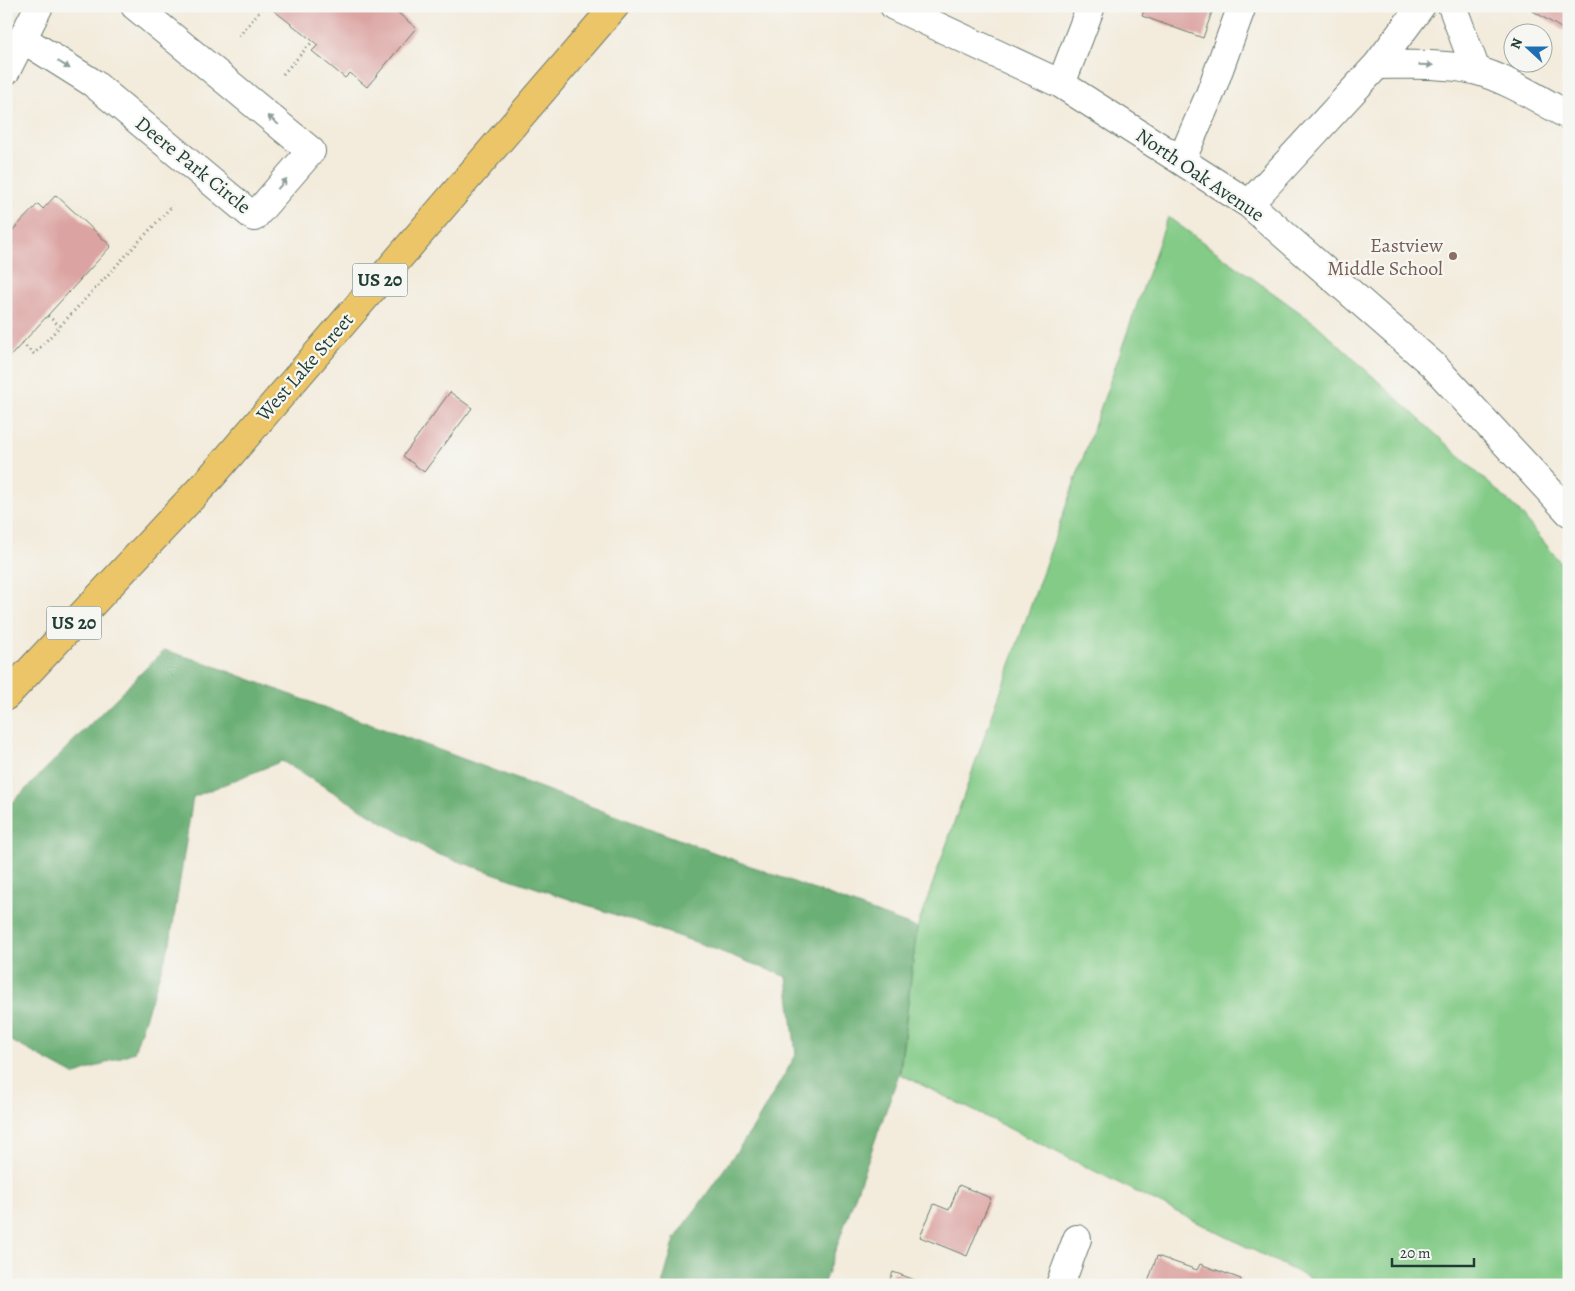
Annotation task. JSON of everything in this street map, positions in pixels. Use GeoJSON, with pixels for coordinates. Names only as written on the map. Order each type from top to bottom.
{"type":"FeatureCollection","features":[{"type":"Feature","properties":{"kind":"highway","name":"West Lake Street"},"geometry":{"type":"LineString","coordinates":[[6,696],[212,476],[614,6]]}},
{"type":"Feature","properties":{"kind":"street"},"geometry":{"type":"LineString","coordinates":[[6,71],[39,6]]}},
{"type":"Feature","properties":{"kind":"street","name":"Deere Park Circle"},"geometry":{"type":"LineString","coordinates":[[23,40],[93,83],[254,217],[311,151],[135,6]]}},
{"type":"Feature","properties":{"kind":"street"},"geometry":{"type":"LineString","coordinates":[[1061,84],[1091,6]]}},
{"type":"Feature","properties":{"kind":"street"},"geometry":{"type":"LineString","coordinates":[[1182,160],[1210,94],[1242,6]]}},
{"type":"Feature","properties":{"kind":"street"},"geometry":{"type":"LineString","coordinates":[[1249,204],[1377,64],[1420,6]]}},
{"type":"Feature","properties":{"kind":"street"},"geometry":{"type":"LineString","coordinates":[[1452,6],[1476,70]]}},
{"type":"Feature","properties":{"kind":"street","name":"North Oak Avenue"},"geometry":{"type":"LineString","coordinates":[[909,10],[1061,84],[1249,204],[1433,365],[1569,512]]}},
{"type":"Feature","properties":{"kind":"street"},"geometry":{"type":"LineString","coordinates":[[1377,64],[1444,66],[1476,70],[1524,91],[1569,116]]}},
{"type":"Feature","properties":{"kind":"street"},"geometry":{"type":"LineString","coordinates":[[1060,1285],[1077,1239]]}},
{"type":"Feature","properties":{"kind":"path"},"geometry":{"type":"LineString","coordinates":[[239,36],[264,6]]}},
{"type":"Feature","properties":{"kind":"path"},"geometry":{"type":"LineString","coordinates":[[284,74],[313,41]]}},
{"type":"Feature","properties":{"kind":"path"},"geometry":{"type":"LineString","coordinates":[[22,343],[34,354],[173,205]]}},
{"type":"Feature","properties":{"kind":"path"},"geometry":{"type":"LineString","coordinates":[[6,238],[12,244]]}},
{"type":"Feature","properties":{"kind":"path"},"geometry":{"type":"LineString","coordinates":[[48,316],[60,326]]}},
{"type":"Feature","properties":{"kind":"green space"},"geometry":{"type":"Polygon","coordinates":[[[1168,217],[1316,324],[1518,510],[1569,573],[1569,1285],[1323,1285],[900,1074],[917,928],[1168,217]]]}},
{"type":"Feature","properties":{"kind":"green space"},"geometry":{"type":"Polygon","coordinates":[[[164,650],[203,662],[917,928],[899,1074],[823,1285],[662,1285],[675,1239],[753,1128],[796,1055],[787,977],[701,944],[434,853],[282,761],[193,797],[170,943],[134,1052],[74,1075],[6,1038],[6,809],[164,650]]]}},
{"type":"Feature","properties":{"kind":"building"},"geometry":{"type":"Polygon","coordinates":[[[268,6],[390,6],[416,28],[367,87],[350,73],[345,78],[312,51],[318,45],[268,6]]]}},
{"type":"Feature","properties":{"kind":"building"},"geometry":{"type":"Polygon","coordinates":[[[1146,6],[1214,6],[1203,38],[1142,16],[1146,6]]]}},
{"type":"Feature","properties":{"kind":"building"},"geometry":{"type":"Polygon","coordinates":[[[1535,6],[1569,6],[1569,33],[1552,22],[1533,11],[1535,6]]]}},
{"type":"Feature","properties":{"kind":"building"},"geometry":{"type":"Polygon","coordinates":[[[56,195],[111,246],[6,361],[6,250],[13,242],[7,236],[38,204],[43,209],[56,195]]]}},
{"type":"Feature","properties":{"kind":"building"},"geometry":{"type":"Polygon","coordinates":[[[450,392],[472,408],[424,472],[403,456],[450,392]]]}},
{"type":"Feature","properties":{"kind":"building"},"geometry":{"type":"Polygon","coordinates":[[[959,1185],[991,1198],[967,1256],[920,1237],[934,1204],[949,1210],[959,1185]]]}},
{"type":"Feature","properties":{"kind":"building"},"geometry":{"type":"Polygon","coordinates":[[[1157,1256],[1197,1270],[1200,1264],[1241,1279],[1239,1285],[1147,1285],[1157,1256]]]}},
{"type":"Feature","properties":{"kind":"building"},"geometry":{"type":"Polygon","coordinates":[[[893,1272],[929,1285],[888,1285],[893,1272]]]}},
{"type":"Feature","properties":{"kind":"place","name":"Eastview Middle School"},"geometry":{"type":"Point","coordinates":[1453,256]}}]}
